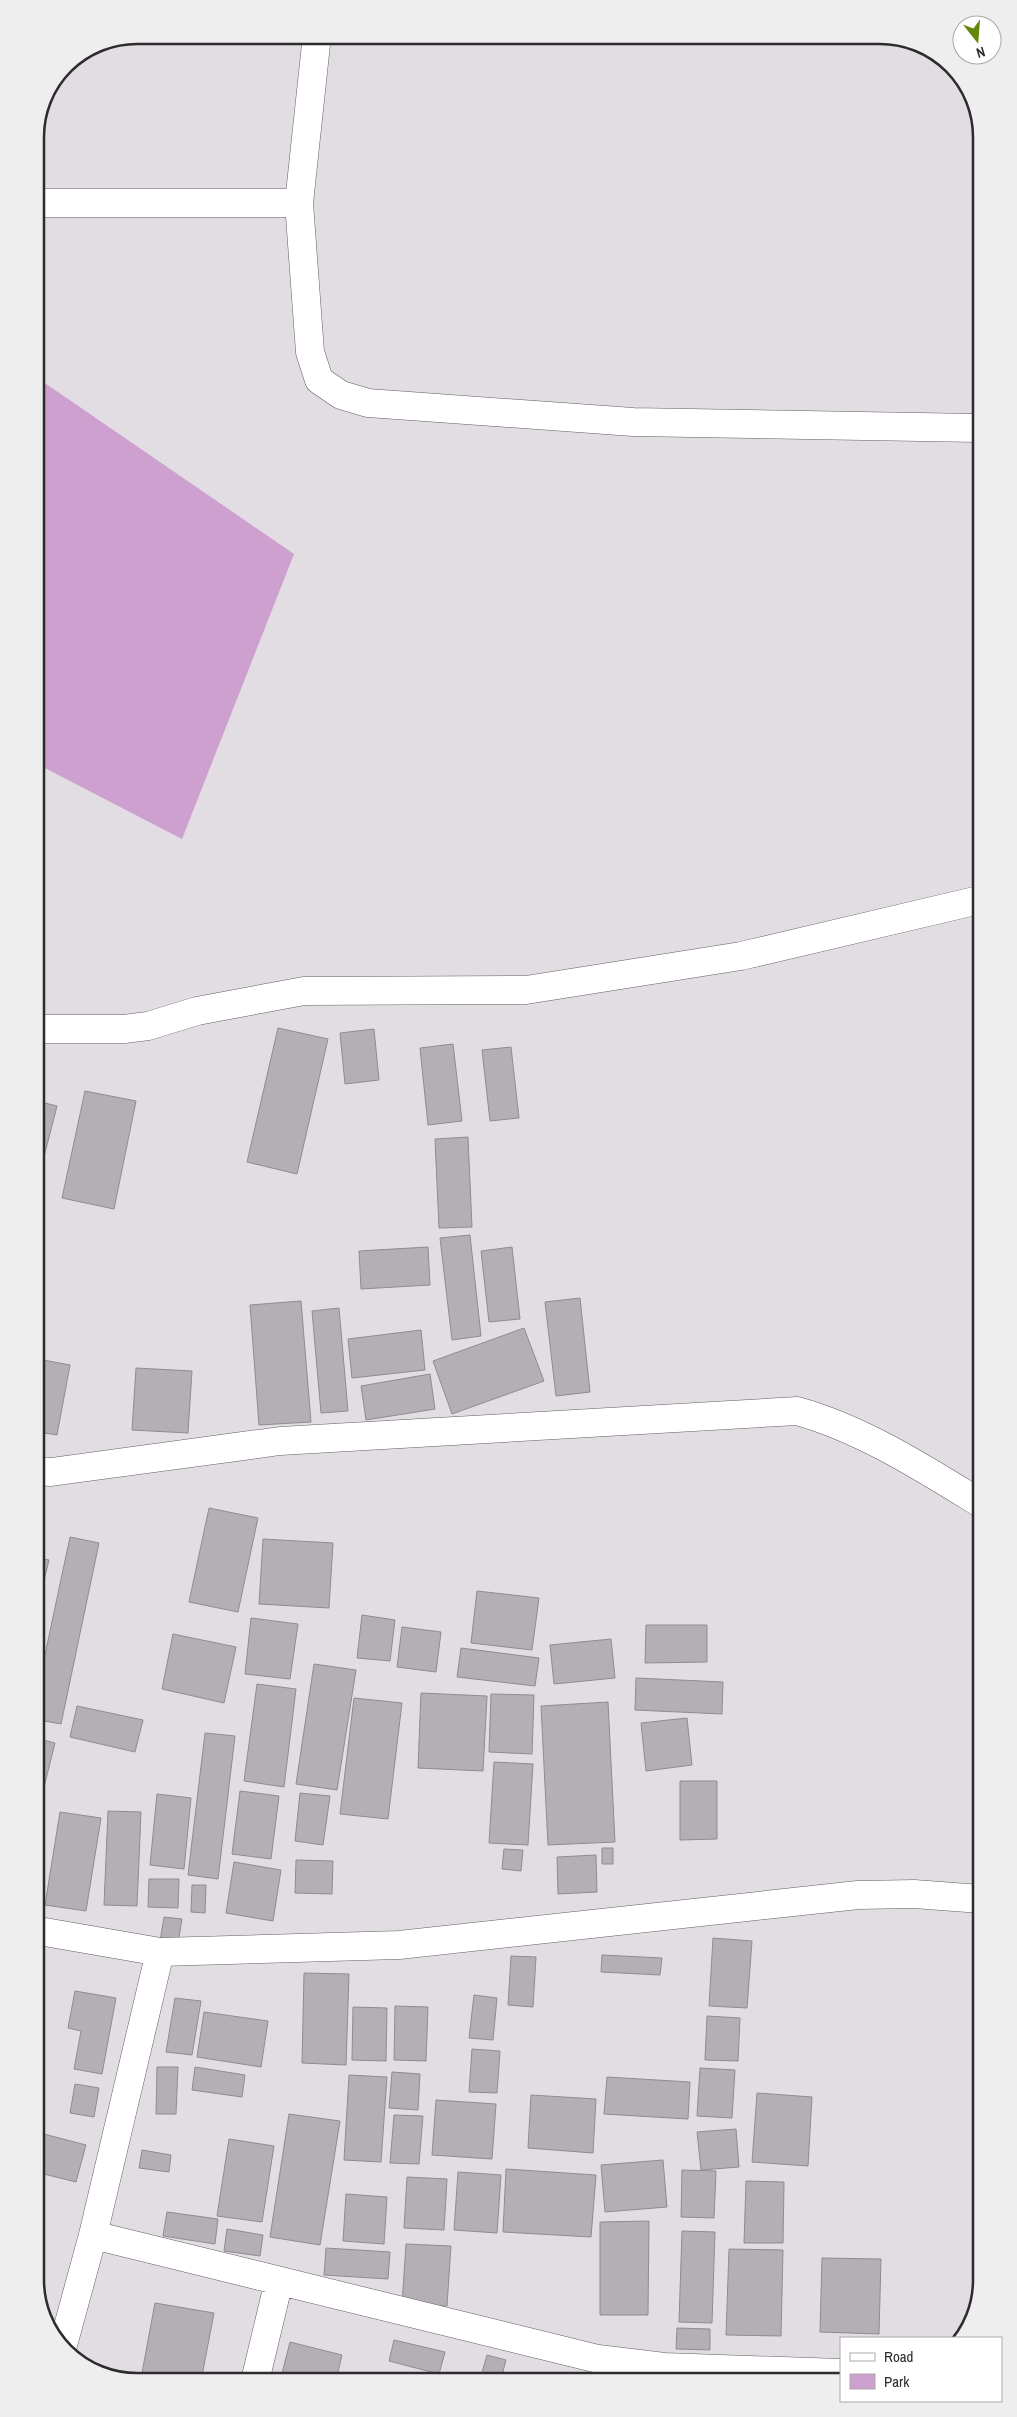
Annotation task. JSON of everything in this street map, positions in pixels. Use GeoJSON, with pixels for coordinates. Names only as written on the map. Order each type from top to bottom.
{"type":"FeatureCollection","features":[{"type":"Feature","properties":{"kind":"street"},"geometry":{"type":"LineString","coordinates":[[316,44],[299,203],[310,352],[319,380],[341,395],[368,403],[634,422],[973,428]]}},
{"type":"Feature","properties":{"kind":"street"},"geometry":{"type":"LineString","coordinates":[[44,203],[299,203]]}},
{"type":"Feature","properties":{"kind":"street"},"geometry":{"type":"LineString","coordinates":[[44,1029],[148,1026],[197,1011],[304,991],[526,990],[741,956],[973,901]]}},
{"type":"Feature","properties":{"kind":"street"},"geometry":{"type":"LineString","coordinates":[[44,1472],[280,1441],[797,1411],[830,1420],[937,1476],[973,1499]]}},
{"type":"Feature","properties":{"kind":"street"},"geometry":{"type":"LineString","coordinates":[[44,1932],[160,1952],[399,1945],[858,1895],[914,1894],[973,1898]]}},
{"type":"Feature","properties":{"kind":"street"},"geometry":{"type":"LineString","coordinates":[[65,2339],[93,2235],[160,1952]]}},
{"type":"Feature","properties":{"kind":"street"},"geometry":{"type":"LineString","coordinates":[[93,2235],[598,2359],[664,2367],[816,2373]]}},
{"type":"Feature","properties":{"kind":"street"},"geometry":{"type":"LineString","coordinates":[[257,2373],[279,2281]]}},
{"type":"Feature","properties":{"kind":"green space"},"geometry":{"type":"Polygon","coordinates":[[[44,382],[294,554],[182,839],[44,768],[44,382]]]}},
{"type":"Feature","properties":{"kind":"building"},"geometry":{"type":"Polygon","coordinates":[[[278,1028],[328,1039],[297,1174],[247,1162],[278,1028]]]}},
{"type":"Feature","properties":{"kind":"building"},"geometry":{"type":"Polygon","coordinates":[[[374,1029],[379,1080],[345,1084],[340,1033],[374,1029]]]}},
{"type":"Feature","properties":{"kind":"building"},"geometry":{"type":"Polygon","coordinates":[[[453,1044],[462,1121],[428,1125],[420,1048],[453,1044]]]}},
{"type":"Feature","properties":{"kind":"building"},"geometry":{"type":"Polygon","coordinates":[[[511,1047],[519,1118],[490,1121],[482,1050],[511,1047]]]}},
{"type":"Feature","properties":{"kind":"building"},"geometry":{"type":"Polygon","coordinates":[[[85,1091],[136,1101],[114,1209],[62,1198],[85,1091]]]}},
{"type":"Feature","properties":{"kind":"building"},"geometry":{"type":"Polygon","coordinates":[[[44,1103],[57,1106],[44,1157],[44,1103]]]}},
{"type":"Feature","properties":{"kind":"building"},"geometry":{"type":"Polygon","coordinates":[[[468,1137],[472,1227],[439,1228],[435,1139],[468,1137]]]}},
{"type":"Feature","properties":{"kind":"building"},"geometry":{"type":"Polygon","coordinates":[[[470,1235],[481,1336],[452,1340],[440,1238],[470,1235]]]}},
{"type":"Feature","properties":{"kind":"building"},"geometry":{"type":"Polygon","coordinates":[[[428,1247],[430,1285],[361,1289],[359,1251],[428,1247]]]}},
{"type":"Feature","properties":{"kind":"building"},"geometry":{"type":"Polygon","coordinates":[[[512,1247],[520,1319],[489,1322],[481,1251],[512,1247]]]}},
{"type":"Feature","properties":{"kind":"building"},"geometry":{"type":"Polygon","coordinates":[[[580,1298],[590,1392],[556,1396],[545,1302],[580,1298]]]}},
{"type":"Feature","properties":{"kind":"building"},"geometry":{"type":"Polygon","coordinates":[[[301,1301],[311,1422],[259,1425],[250,1305],[301,1301]]]}},
{"type":"Feature","properties":{"kind":"building"},"geometry":{"type":"Polygon","coordinates":[[[339,1308],[348,1411],[321,1413],[312,1311],[339,1308]]]}},
{"type":"Feature","properties":{"kind":"building"},"geometry":{"type":"Polygon","coordinates":[[[524,1328],[544,1381],[452,1414],[433,1361],[524,1328]]]}},
{"type":"Feature","properties":{"kind":"building"},"geometry":{"type":"Polygon","coordinates":[[[421,1330],[425,1370],[352,1378],[348,1339],[421,1330]]]}},
{"type":"Feature","properties":{"kind":"building"},"geometry":{"type":"Polygon","coordinates":[[[44,1360],[70,1365],[57,1435],[44,1433],[44,1360]]]}},
{"type":"Feature","properties":{"kind":"building"},"geometry":{"type":"Polygon","coordinates":[[[136,1368],[192,1371],[188,1433],[132,1430],[136,1368]]]}},
{"type":"Feature","properties":{"kind":"building"},"geometry":{"type":"Polygon","coordinates":[[[430,1374],[435,1409],[366,1420],[361,1386],[430,1374]]]}},
{"type":"Feature","properties":{"kind":"building"},"geometry":{"type":"Polygon","coordinates":[[[209,1508],[258,1518],[238,1612],[189,1602],[209,1508]]]}},
{"type":"Feature","properties":{"kind":"building"},"geometry":{"type":"Polygon","coordinates":[[[70,1537],[99,1543],[61,1724],[44,1721],[44,1659],[70,1537]]]}},
{"type":"Feature","properties":{"kind":"building"},"geometry":{"type":"Polygon","coordinates":[[[263,1539],[333,1543],[329,1608],[259,1604],[263,1539]]]}},
{"type":"Feature","properties":{"kind":"building"},"geometry":{"type":"Polygon","coordinates":[[[44,1559],[49,1560],[44,1580],[44,1559]]]}},
{"type":"Feature","properties":{"kind":"building"},"geometry":{"type":"Polygon","coordinates":[[[477,1591],[539,1598],[532,1650],[471,1643],[477,1591]]]}},
{"type":"Feature","properties":{"kind":"building"},"geometry":{"type":"Polygon","coordinates":[[[362,1615],[395,1620],[390,1661],[357,1658],[362,1615]]]}},
{"type":"Feature","properties":{"kind":"building"},"geometry":{"type":"Polygon","coordinates":[[[251,1618],[298,1624],[290,1679],[245,1674],[251,1618]]]}},
{"type":"Feature","properties":{"kind":"building"},"geometry":{"type":"Polygon","coordinates":[[[646,1625],[707,1625],[707,1662],[645,1663],[646,1625]]]}},
{"type":"Feature","properties":{"kind":"building"},"geometry":{"type":"Polygon","coordinates":[[[402,1627],[441,1632],[436,1672],[397,1667],[402,1627]]]}},
{"type":"Feature","properties":{"kind":"building"},"geometry":{"type":"Polygon","coordinates":[[[173,1634],[236,1647],[224,1703],[162,1689],[173,1634]]]}},
{"type":"Feature","properties":{"kind":"building"},"geometry":{"type":"Polygon","coordinates":[[[611,1639],[615,1678],[554,1684],[550,1645],[611,1639]]]}},
{"type":"Feature","properties":{"kind":"building"},"geometry":{"type":"Polygon","coordinates":[[[461,1648],[539,1658],[535,1686],[457,1677],[461,1648]]]}},
{"type":"Feature","properties":{"kind":"building"},"geometry":{"type":"Polygon","coordinates":[[[314,1664],[356,1670],[337,1790],[296,1784],[314,1664]]]}},
{"type":"Feature","properties":{"kind":"building"},"geometry":{"type":"Polygon","coordinates":[[[636,1678],[723,1682],[722,1714],[635,1710],[636,1678]]]}},
{"type":"Feature","properties":{"kind":"building"},"geometry":{"type":"Polygon","coordinates":[[[257,1684],[296,1689],[284,1787],[244,1781],[257,1684]]]}},
{"type":"Feature","properties":{"kind":"building"},"geometry":{"type":"Polygon","coordinates":[[[421,1693],[487,1696],[483,1771],[418,1768],[421,1693]]]}},
{"type":"Feature","properties":{"kind":"building"},"geometry":{"type":"Polygon","coordinates":[[[491,1694],[534,1695],[532,1754],[489,1752],[491,1694]]]}},
{"type":"Feature","properties":{"kind":"building"},"geometry":{"type":"Polygon","coordinates":[[[354,1698],[402,1703],[388,1819],[340,1814],[354,1698]]]}},
{"type":"Feature","properties":{"kind":"building"},"geometry":{"type":"Polygon","coordinates":[[[608,1702],[615,1842],[548,1845],[541,1706],[608,1702]]]}},
{"type":"Feature","properties":{"kind":"building"},"geometry":{"type":"Polygon","coordinates":[[[77,1706],[143,1720],[135,1752],[70,1737],[77,1706]]]}},
{"type":"Feature","properties":{"kind":"building"},"geometry":{"type":"Polygon","coordinates":[[[687,1718],[692,1765],[646,1771],[641,1723],[687,1718]]]}},
{"type":"Feature","properties":{"kind":"building"},"geometry":{"type":"Polygon","coordinates":[[[205,1733],[235,1736],[218,1879],[188,1875],[205,1733]]]}},
{"type":"Feature","properties":{"kind":"building"},"geometry":{"type":"Polygon","coordinates":[[[44,1740],[55,1743],[44,1787],[44,1740]]]}},
{"type":"Feature","properties":{"kind":"building"},"geometry":{"type":"Polygon","coordinates":[[[494,1762],[533,1764],[528,1845],[489,1843],[494,1762]]]}},
{"type":"Feature","properties":{"kind":"building"},"geometry":{"type":"Polygon","coordinates":[[[680,1781],[717,1781],[717,1839],[680,1840],[680,1781]]]}},
{"type":"Feature","properties":{"kind":"building"},"geometry":{"type":"Polygon","coordinates":[[[240,1791],[279,1796],[271,1859],[232,1854],[240,1791]]]}},
{"type":"Feature","properties":{"kind":"building"},"geometry":{"type":"Polygon","coordinates":[[[300,1793],[330,1796],[323,1845],[295,1841],[300,1793]]]}},
{"type":"Feature","properties":{"kind":"building"},"geometry":{"type":"Polygon","coordinates":[[[157,1794],[191,1798],[184,1869],[150,1865],[157,1794]]]}},
{"type":"Feature","properties":{"kind":"building"},"geometry":{"type":"Polygon","coordinates":[[[108,1811],[141,1812],[137,1906],[104,1905],[108,1811]]]}},
{"type":"Feature","properties":{"kind":"building"},"geometry":{"type":"Polygon","coordinates":[[[60,1812],[101,1818],[86,1911],[45,1905],[60,1812]]]}},
{"type":"Feature","properties":{"kind":"building"},"geometry":{"type":"Polygon","coordinates":[[[602,1848],[613,1848],[613,1864],[602,1864],[602,1848]]]}},
{"type":"Feature","properties":{"kind":"building"},"geometry":{"type":"Polygon","coordinates":[[[504,1849],[523,1850],[521,1871],[502,1869],[504,1849]]]}},
{"type":"Feature","properties":{"kind":"building"},"geometry":{"type":"Polygon","coordinates":[[[596,1855],[597,1892],[558,1894],[557,1857],[596,1855]]]}},
{"type":"Feature","properties":{"kind":"building"},"geometry":{"type":"Polygon","coordinates":[[[296,1860],[333,1861],[332,1894],[295,1893],[296,1860]]]}},
{"type":"Feature","properties":{"kind":"building"},"geometry":{"type":"Polygon","coordinates":[[[234,1862],[281,1870],[273,1921],[226,1913],[234,1862]]]}},
{"type":"Feature","properties":{"kind":"building"},"geometry":{"type":"Polygon","coordinates":[[[149,1879],[179,1879],[178,1908],[148,1907],[149,1879]]]}},
{"type":"Feature","properties":{"kind":"building"},"geometry":{"type":"Polygon","coordinates":[[[192,1885],[206,1885],[205,1913],[191,1912],[192,1885]]]}},
{"type":"Feature","properties":{"kind":"building"},"geometry":{"type":"Polygon","coordinates":[[[164,1917],[182,1919],[178,1943],[160,1941],[164,1917]]]}},
{"type":"Feature","properties":{"kind":"building"},"geometry":{"type":"Polygon","coordinates":[[[713,1938],[752,1941],[747,2008],[709,2006],[713,1938]]]}},
{"type":"Feature","properties":{"kind":"building"},"geometry":{"type":"Polygon","coordinates":[[[602,1955],[662,1958],[660,1975],[601,1972],[602,1955]]]}},
{"type":"Feature","properties":{"kind":"building"},"geometry":{"type":"Polygon","coordinates":[[[511,1956],[536,1957],[533,2007],[508,2005],[511,1956]]]}},
{"type":"Feature","properties":{"kind":"building"},"geometry":{"type":"Polygon","coordinates":[[[304,1973],[349,1974],[346,2065],[302,2063],[304,1973]]]}},
{"type":"Feature","properties":{"kind":"building"},"geometry":{"type":"Polygon","coordinates":[[[75,1991],[116,1998],[102,2074],[74,2069],[81,2031],[68,2028],[75,1991]]]}},
{"type":"Feature","properties":{"kind":"building"},"geometry":{"type":"Polygon","coordinates":[[[474,1995],[497,1998],[493,2040],[469,2038],[474,1995]]]}},
{"type":"Feature","properties":{"kind":"building"},"geometry":{"type":"Polygon","coordinates":[[[175,1998],[201,2001],[192,2055],[166,2052],[175,1998]]]}},
{"type":"Feature","properties":{"kind":"building"},"geometry":{"type":"Polygon","coordinates":[[[395,2006],[428,2007],[426,2061],[394,2060],[395,2006]]]}},
{"type":"Feature","properties":{"kind":"building"},"geometry":{"type":"Polygon","coordinates":[[[353,2007],[387,2008],[386,2061],[352,2060],[353,2007]]]}},
{"type":"Feature","properties":{"kind":"building"},"geometry":{"type":"Polygon","coordinates":[[[204,2012],[268,2021],[261,2067],[197,2057],[204,2012]]]}},
{"type":"Feature","properties":{"kind":"building"},"geometry":{"type":"Polygon","coordinates":[[[707,2016],[740,2018],[738,2061],[705,2060],[707,2016]]]}},
{"type":"Feature","properties":{"kind":"building"},"geometry":{"type":"Polygon","coordinates":[[[472,2049],[500,2051],[497,2093],[469,2092],[472,2049]]]}},
{"type":"Feature","properties":{"kind":"building"},"geometry":{"type":"Polygon","coordinates":[[[157,2067],[178,2067],[176,2114],[156,2114],[157,2067]]]}},
{"type":"Feature","properties":{"kind":"building"},"geometry":{"type":"Polygon","coordinates":[[[195,2067],[245,2075],[242,2097],[192,2090],[195,2067]]]}},
{"type":"Feature","properties":{"kind":"building"},"geometry":{"type":"Polygon","coordinates":[[[700,2068],[735,2070],[732,2118],[697,2116],[700,2068]]]}},
{"type":"Feature","properties":{"kind":"building"},"geometry":{"type":"Polygon","coordinates":[[[392,2072],[420,2074],[418,2110],[389,2108],[392,2072]]]}},
{"type":"Feature","properties":{"kind":"building"},"geometry":{"type":"Polygon","coordinates":[[[349,2075],[387,2077],[381,2162],[344,2160],[349,2075]]]}},
{"type":"Feature","properties":{"kind":"building"},"geometry":{"type":"Polygon","coordinates":[[[607,2077],[690,2082],[688,2119],[604,2114],[607,2077]]]}},
{"type":"Feature","properties":{"kind":"building"},"geometry":{"type":"Polygon","coordinates":[[[75,2084],[99,2088],[94,2117],[70,2113],[75,2084]]]}},
{"type":"Feature","properties":{"kind":"building"},"geometry":{"type":"Polygon","coordinates":[[[757,2093],[812,2097],[808,2166],[752,2162],[757,2093]]]}},
{"type":"Feature","properties":{"kind":"building"},"geometry":{"type":"Polygon","coordinates":[[[531,2095],[596,2099],[593,2153],[528,2148],[531,2095]]]}},
{"type":"Feature","properties":{"kind":"building"},"geometry":{"type":"Polygon","coordinates":[[[436,2100],[496,2104],[492,2159],[432,2155],[436,2100]]]}},
{"type":"Feature","properties":{"kind":"building"},"geometry":{"type":"Polygon","coordinates":[[[289,2114],[340,2121],[320,2245],[270,2237],[289,2114]]]}},
{"type":"Feature","properties":{"kind":"building"},"geometry":{"type":"Polygon","coordinates":[[[394,2115],[423,2116],[419,2164],[390,2163],[394,2115]]]}},
{"type":"Feature","properties":{"kind":"building"},"geometry":{"type":"Polygon","coordinates":[[[736,2129],[739,2167],[701,2170],[697,2132],[736,2129]]]}},
{"type":"Feature","properties":{"kind":"building"},"geometry":{"type":"Polygon","coordinates":[[[44,2134],[86,2145],[76,2182],[44,2174],[44,2134]]]}},
{"type":"Feature","properties":{"kind":"building"},"geometry":{"type":"Polygon","coordinates":[[[229,2139],[274,2146],[262,2222],[217,2216],[229,2139]]]}},
{"type":"Feature","properties":{"kind":"building"},"geometry":{"type":"Polygon","coordinates":[[[142,2150],[171,2155],[169,2172],[139,2168],[142,2150]]]}},
{"type":"Feature","properties":{"kind":"building"},"geometry":{"type":"Polygon","coordinates":[[[663,2160],[667,2207],[605,2212],[601,2165],[663,2160]]]}},
{"type":"Feature","properties":{"kind":"building"},"geometry":{"type":"Polygon","coordinates":[[[506,2169],[596,2175],[591,2237],[503,2232],[506,2169]]]}},
{"type":"Feature","properties":{"kind":"building"},"geometry":{"type":"Polygon","coordinates":[[[682,2170],[716,2171],[714,2218],[681,2217],[682,2170]]]}},
{"type":"Feature","properties":{"kind":"building"},"geometry":{"type":"Polygon","coordinates":[[[458,2172],[501,2175],[497,2233],[454,2230],[458,2172]]]}},
{"type":"Feature","properties":{"kind":"building"},"geometry":{"type":"Polygon","coordinates":[[[407,2177],[447,2179],[444,2230],[404,2228],[407,2177]]]}},
{"type":"Feature","properties":{"kind":"building"},"geometry":{"type":"Polygon","coordinates":[[[746,2181],[784,2182],[783,2243],[744,2243],[746,2181]]]}},
{"type":"Feature","properties":{"kind":"building"},"geometry":{"type":"Polygon","coordinates":[[[346,2194],[387,2197],[384,2244],[343,2241],[346,2194]]]}},
{"type":"Feature","properties":{"kind":"building"},"geometry":{"type":"Polygon","coordinates":[[[167,2212],[218,2219],[215,2244],[163,2236],[167,2212]]]}},
{"type":"Feature","properties":{"kind":"building"},"geometry":{"type":"Polygon","coordinates":[[[649,2221],[648,2315],[600,2315],[600,2222],[649,2221]]]}},
{"type":"Feature","properties":{"kind":"building"},"geometry":{"type":"Polygon","coordinates":[[[227,2229],[263,2235],[260,2256],[224,2251],[227,2229]]]}},
{"type":"Feature","properties":{"kind":"building"},"geometry":{"type":"Polygon","coordinates":[[[682,2231],[715,2232],[712,2323],[679,2322],[682,2231]]]}},
{"type":"Feature","properties":{"kind":"building"},"geometry":{"type":"Polygon","coordinates":[[[406,2244],[451,2246],[447,2306],[402,2304],[406,2244]]]}},
{"type":"Feature","properties":{"kind":"building"},"geometry":{"type":"Polygon","coordinates":[[[326,2248],[390,2252],[388,2279],[324,2275],[326,2248]]]}},
{"type":"Feature","properties":{"kind":"building"},"geometry":{"type":"Polygon","coordinates":[[[729,2249],[783,2250],[781,2336],[726,2335],[729,2249]]]}},
{"type":"Feature","properties":{"kind":"building"},"geometry":{"type":"Polygon","coordinates":[[[822,2258],[881,2259],[879,2334],[820,2332],[822,2258]]]}},
{"type":"Feature","properties":{"kind":"building"},"geometry":{"type":"Polygon","coordinates":[[[155,2303],[214,2313],[203,2373],[142,2373],[155,2303]]]}},
{"type":"Feature","properties":{"kind":"building"},"geometry":{"type":"Polygon","coordinates":[[[677,2328],[710,2329],[710,2350],[676,2349],[677,2328]]]}},
{"type":"Feature","properties":{"kind":"building"},"geometry":{"type":"Polygon","coordinates":[[[394,2340],[445,2352],[439,2373],[389,2361],[394,2340]]]}},
{"type":"Feature","properties":{"kind":"building"},"geometry":{"type":"Polygon","coordinates":[[[290,2342],[342,2355],[338,2373],[282,2373],[290,2342]]]}},
{"type":"Feature","properties":{"kind":"building"},"geometry":{"type":"Polygon","coordinates":[[[487,2355],[506,2360],[503,2373],[482,2373],[487,2355]]]}}]}
